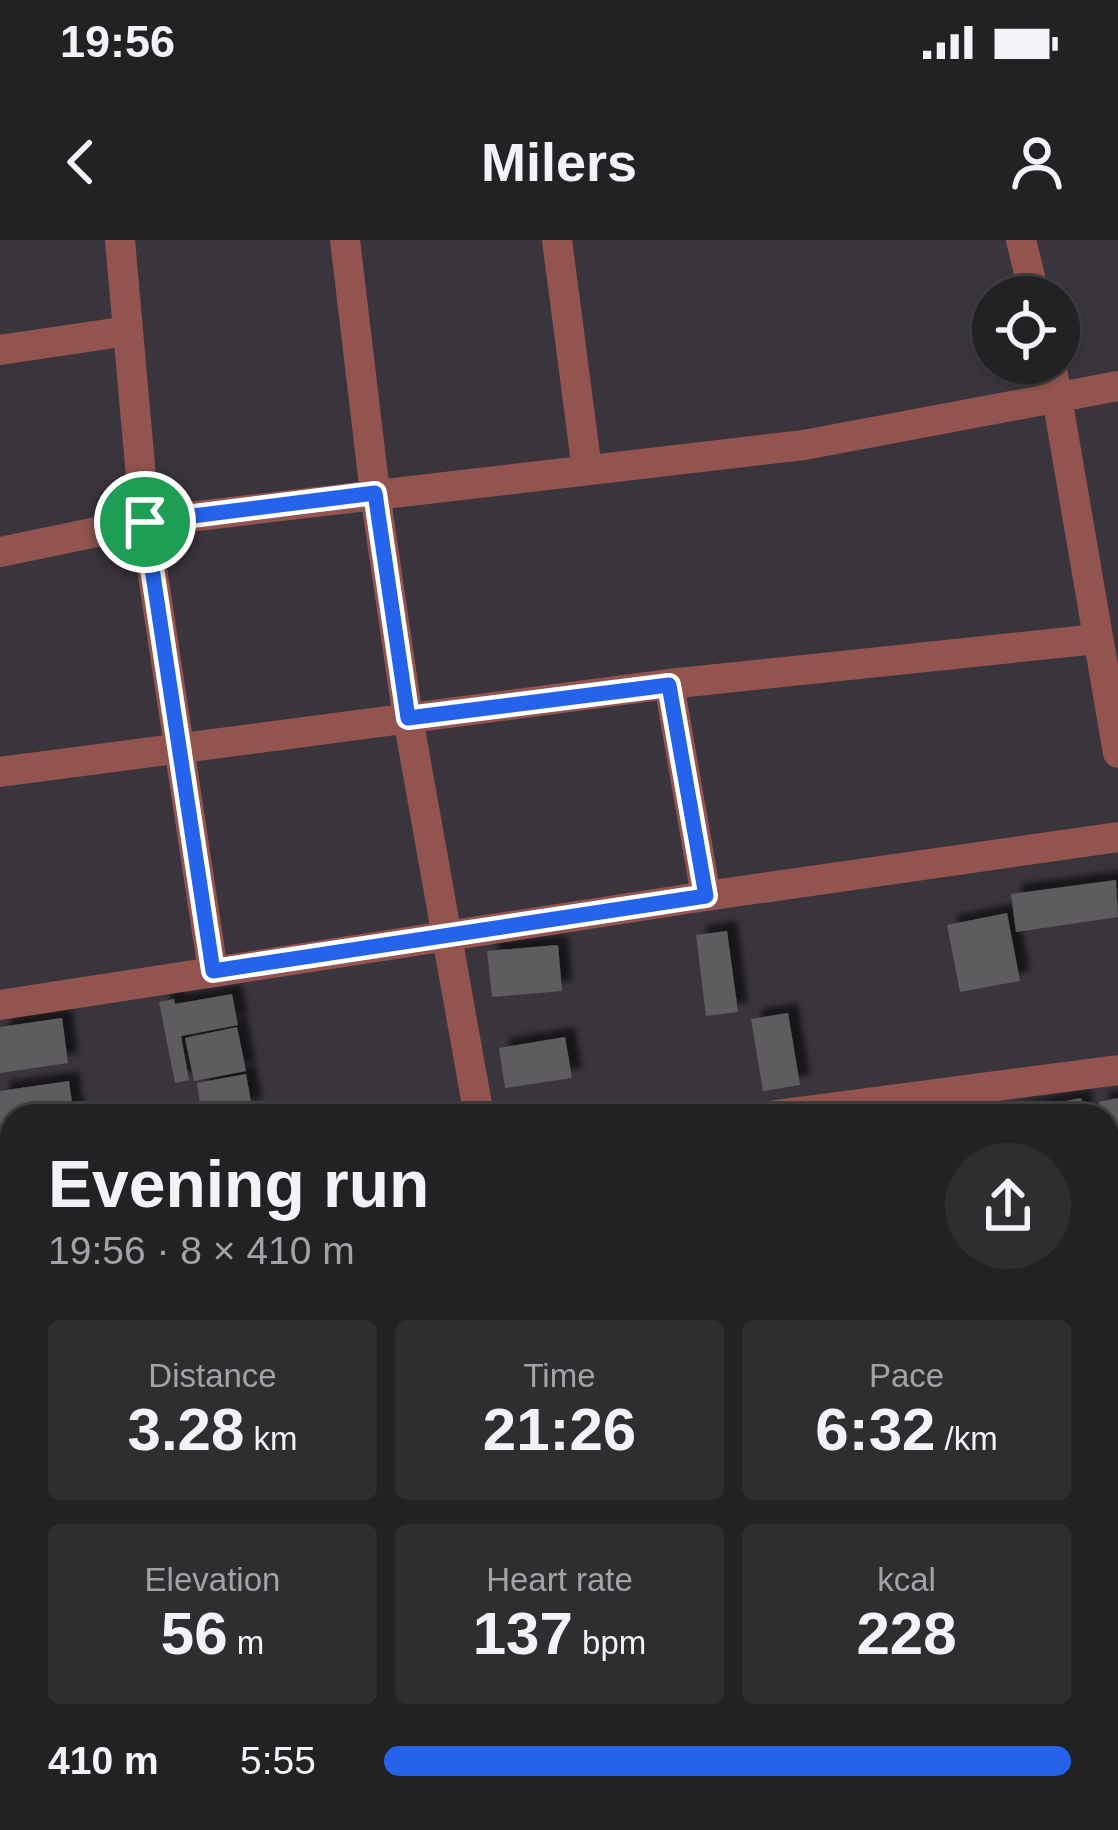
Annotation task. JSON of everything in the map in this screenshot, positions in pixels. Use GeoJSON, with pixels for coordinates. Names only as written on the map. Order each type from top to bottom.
{"type":"FeatureCollection","features":[{"type":"Feature","properties":{"kind":"street"},"geometry":{"type":"LineString","coordinates":[[120,240],[145,522],[213,971]]}},
{"type":"Feature","properties":{"kind":"street"},"geometry":{"type":"LineString","coordinates":[[345,240],[408,718],[477,1104]]}},
{"type":"Feature","properties":{"kind":"street"},"geometry":{"type":"LineString","coordinates":[[556,240],[587,470]]}},
{"type":"Feature","properties":{"kind":"street"},"geometry":{"type":"LineString","coordinates":[[1021,240],[1030,276]]}},
{"type":"Feature","properties":{"kind":"street"},"geometry":{"type":"LineString","coordinates":[[0,350],[128,331]]}},
{"type":"Feature","properties":{"kind":"street"},"geometry":{"type":"LineString","coordinates":[[1056,384],[1118,753]]}},
{"type":"Feature","properties":{"kind":"street"},"geometry":{"type":"LineString","coordinates":[[0,553],[145,522],[804,445],[1118,386]]}},
{"type":"Feature","properties":{"kind":"street"},"geometry":{"type":"LineString","coordinates":[[0,772],[669,685],[1096,639]]}},
{"type":"Feature","properties":{"kind":"street"},"geometry":{"type":"LineString","coordinates":[[669,685],[706,896]]}},
{"type":"Feature","properties":{"kind":"street"},"geometry":{"type":"LineString","coordinates":[[0,1005],[1118,837]]}},
{"type":"Feature","properties":{"kind":"street"},"geometry":{"type":"LineString","coordinates":[[859,1104],[1118,1070]]}},
{"type":"Feature","properties":{"kind":"shaded area"},"geometry":{"type":"Polygon","coordinates":[[[0,240],[1118,240],[1118,1104],[0,1104],[0,240]]]}},
{"type":"Feature","properties":{"kind":"building"},"geometry":{"type":"Polygon","coordinates":[[[1116,880],[1118,917],[1016,932],[1011,894],[1116,880]]]}},
{"type":"Feature","properties":{"kind":"building"},"geometry":{"type":"Polygon","coordinates":[[[1007,913],[1020,981],[960,992],[947,925],[1007,913]]]}},
{"type":"Feature","properties":{"kind":"building"},"geometry":{"type":"Polygon","coordinates":[[[727,931],[738,1012],[706,1016],[696,935],[727,931]]]}},
{"type":"Feature","properties":{"kind":"building"},"geometry":{"type":"Polygon","coordinates":[[[558,945],[562,991],[492,997],[487,951],[558,945]]]}},
{"type":"Feature","properties":{"kind":"building"},"geometry":{"type":"Polygon","coordinates":[[[232,994],[238,1025],[181,1036],[189,1080],[175,1083],[159,1002],[174,999],[175,1004],[232,994]]]}},
{"type":"Feature","properties":{"kind":"building"},"geometry":{"type":"Polygon","coordinates":[[[788,1013],[800,1085],[763,1091],[751,1019],[788,1013]]]}},
{"type":"Feature","properties":{"kind":"building"},"geometry":{"type":"Polygon","coordinates":[[[62,1018],[68,1063],[0,1073],[0,1027],[62,1018]]]}},
{"type":"Feature","properties":{"kind":"building"},"geometry":{"type":"Polygon","coordinates":[[[237,1027],[246,1071],[194,1081],[185,1038],[237,1027]]]}},
{"type":"Feature","properties":{"kind":"building"},"geometry":{"type":"Polygon","coordinates":[[[565,1037],[572,1078],[505,1088],[499,1048],[565,1037]]]}},
{"type":"Feature","properties":{"kind":"building"},"geometry":{"type":"Polygon","coordinates":[[[246,1074],[251,1104],[200,1104],[197,1083],[246,1074]]]}},
{"type":"Feature","properties":{"kind":"building"},"geometry":{"type":"Polygon","coordinates":[[[69,1081],[72,1104],[0,1104],[0,1091],[69,1081]]]}},
{"type":"Feature","properties":{"kind":"building"},"geometry":{"type":"Polygon","coordinates":[[[1081,1098],[1082,1104],[1051,1104],[1081,1098]]]}},
{"type":"Feature","properties":{"kind":"route"},"geometry":{"type":"LineString","coordinates":[[375,493],[408,718],[669,685],[706,896],[213,971],[145,522],[375,493]]}}]}
